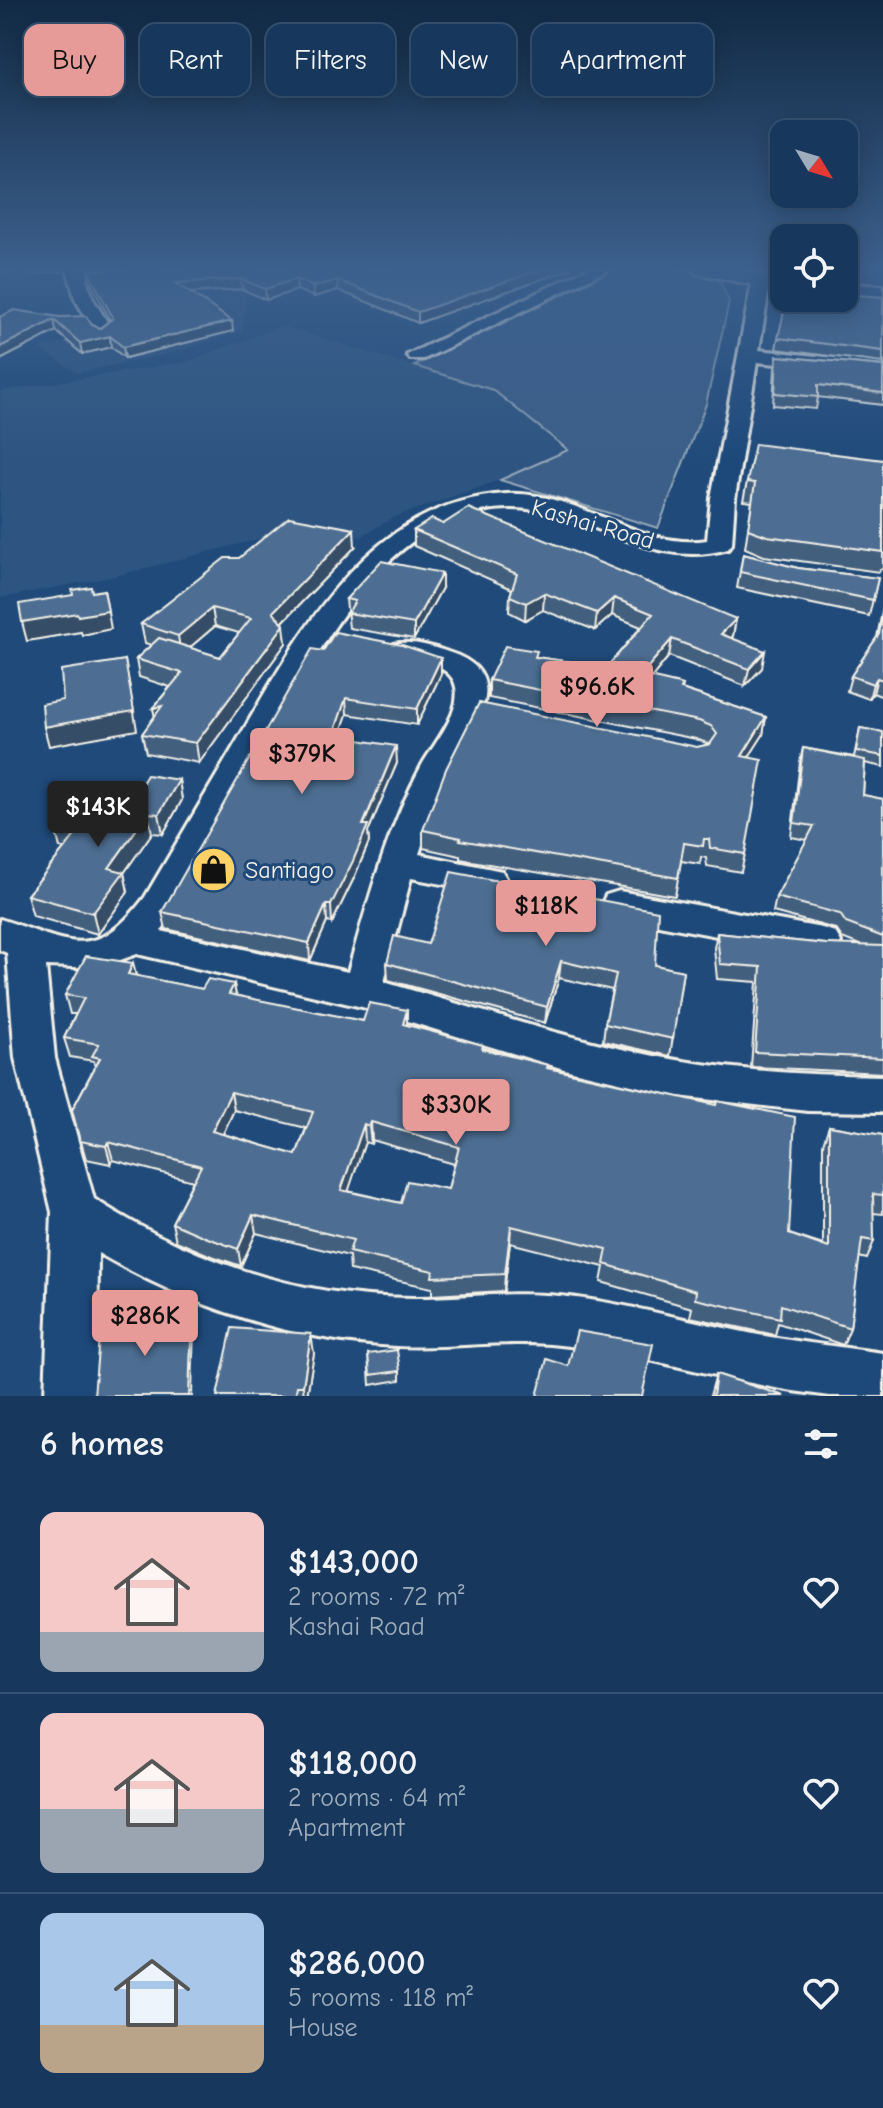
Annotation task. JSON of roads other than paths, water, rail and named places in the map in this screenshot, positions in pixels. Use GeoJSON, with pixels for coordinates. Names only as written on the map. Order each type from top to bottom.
{"type":"FeatureCollection","features":[{"type":"Feature","properties":{"kind":"street"},"geometry":{"type":"LineString","coordinates":[[417,355],[464,333]]}},
{"type":"Feature","properties":{"kind":"street","name":"Kashai Road"},"geometry":{"type":"LineString","coordinates":[[133,939],[179,871],[314,633],[343,593],[374,559],[408,534],[470,506],[510,501],[547,506],[688,551],[730,552],[723,498],[748,355],[755,333]]}},
{"type":"Feature","properties":{"kind":"street"},"geometry":{"type":"LineString","coordinates":[[748,355],[883,369]]}},
{"type":"Feature","properties":{"kind":"street"},"geometry":{"type":"LineString","coordinates":[[314,633],[426,654],[462,670],[484,709],[427,786],[397,863],[362,991]]}},
{"type":"Feature","properties":{"kind":"street"},"geometry":{"type":"LineString","coordinates":[[397,863],[527,887]]}},
{"type":"Feature","properties":{"kind":"street"},"geometry":{"type":"LineString","coordinates":[[585,898],[822,942]]}},
{"type":"Feature","properties":{"kind":"street"},"geometry":{"type":"LineString","coordinates":[[71,1396],[75,1212],[35,1058],[12,940],[75,958],[133,939],[362,991],[564,1052],[678,1078],[808,1093],[883,1094]]}},
{"type":"Feature","properties":{"kind":"street"},"geometry":{"type":"LineString","coordinates":[[75,1212],[114,1240],[172,1268],[229,1291],[281,1306],[396,1322],[538,1318],[750,1358],[883,1378]]}},
{"type":"Feature","properties":{"kind":"place","name":"Santiago"},"geometry":{"type":"Point","coordinates":[214,870]}}]}
